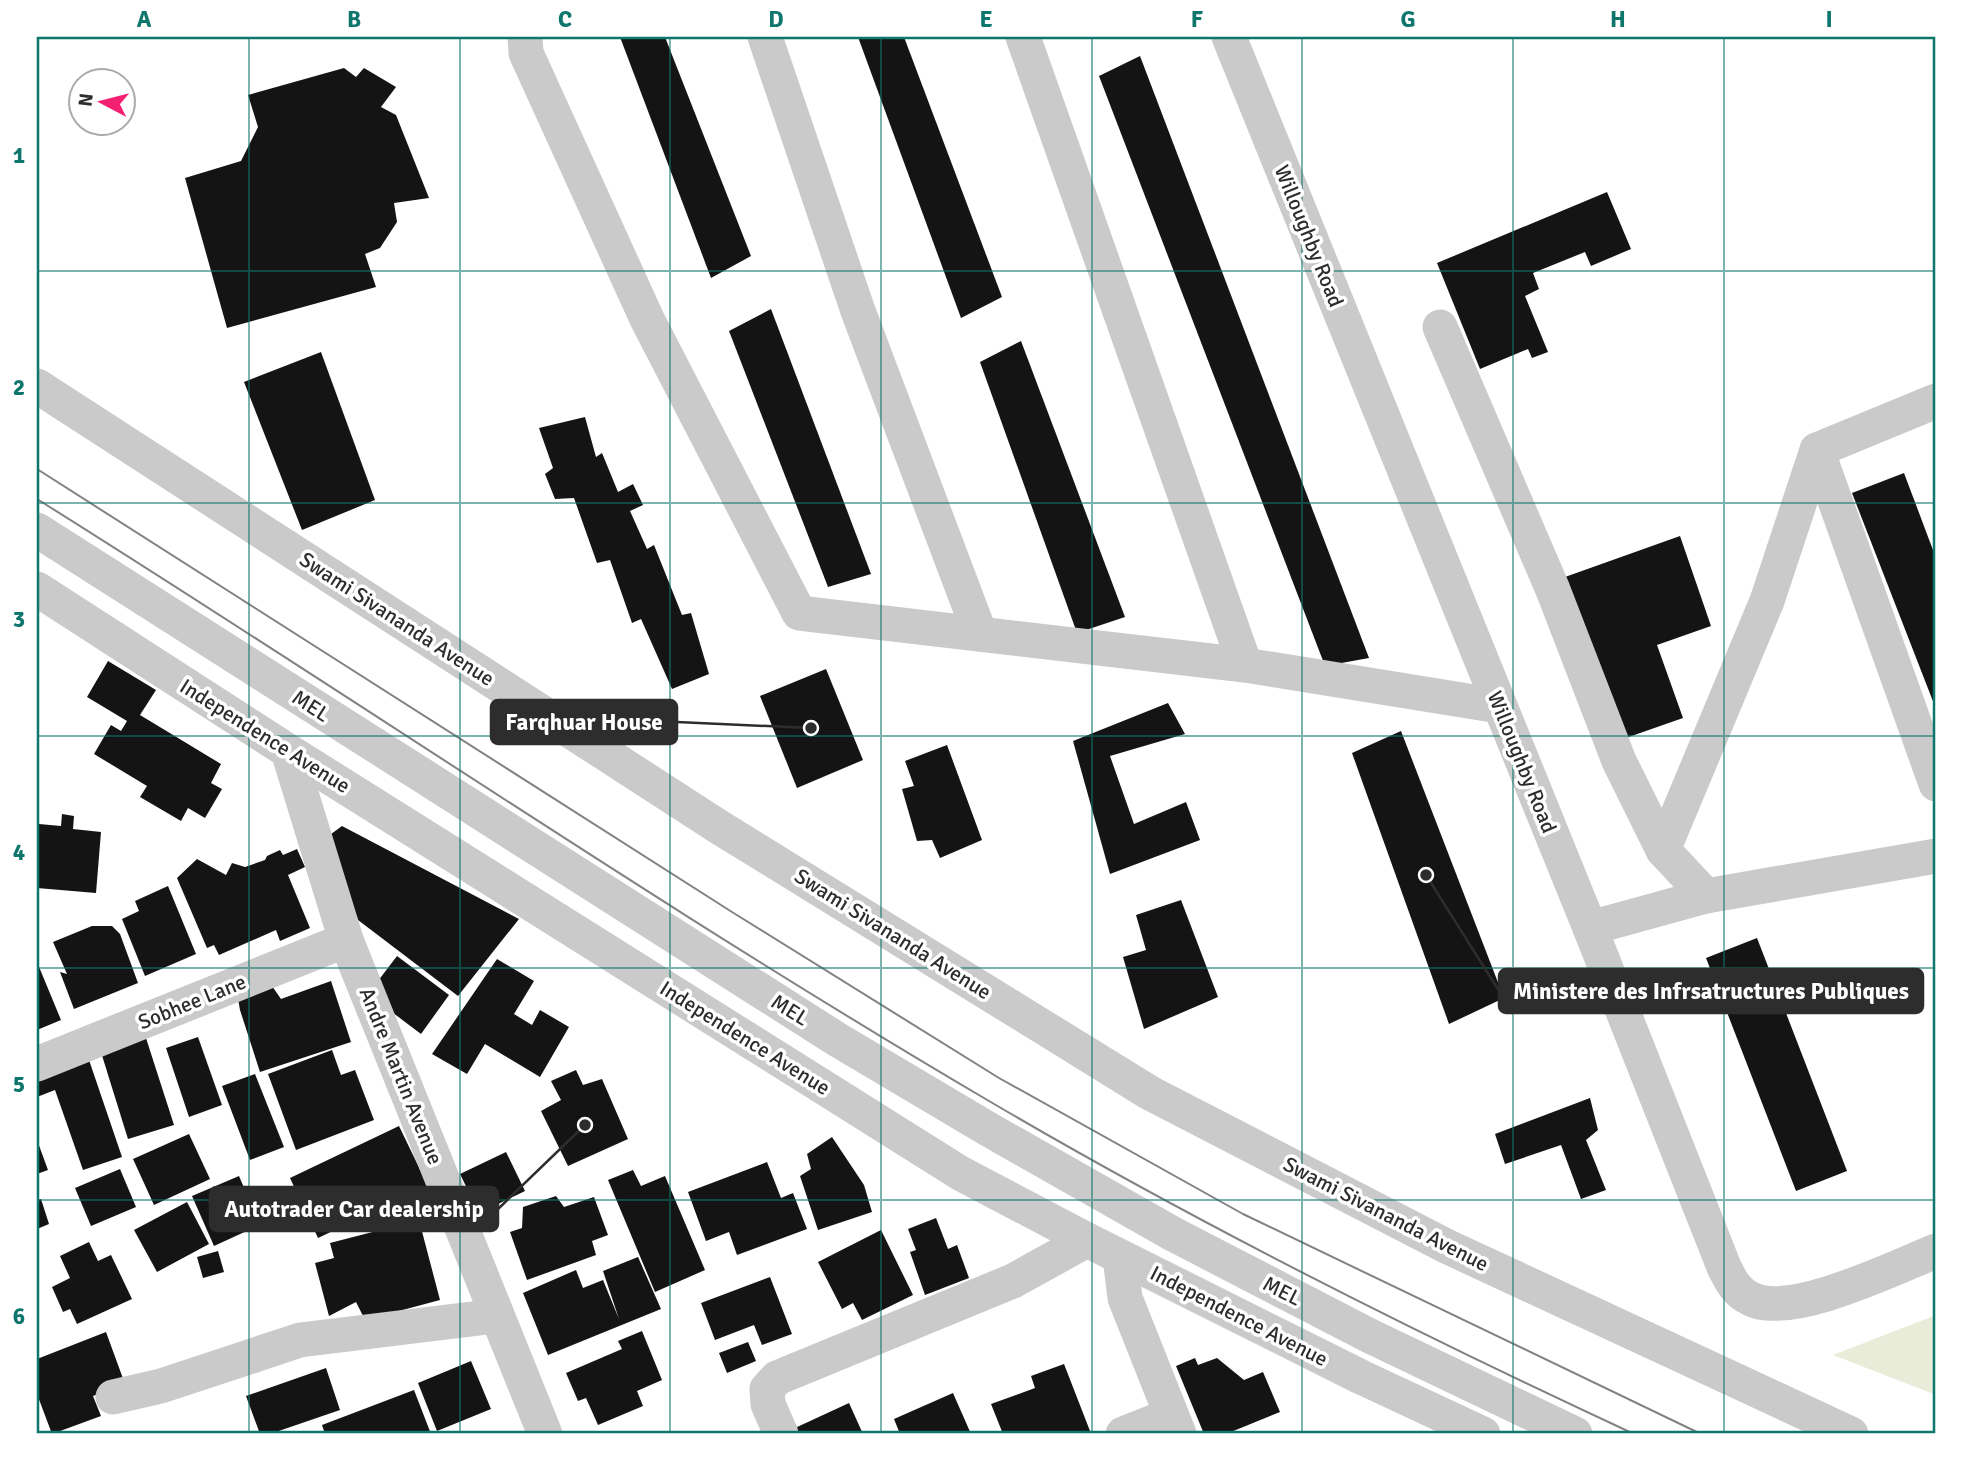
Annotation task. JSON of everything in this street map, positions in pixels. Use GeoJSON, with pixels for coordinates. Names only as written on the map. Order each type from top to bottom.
{"type":"FeatureCollection","features":[{"type":"Feature","properties":{"kind":"street"},"geometry":{"type":"LineString","coordinates":[[525,37],[526,53],[647,319],[799,613],[1245,664],[1500,706]]}},
{"type":"Feature","properties":{"kind":"street"},"geometry":{"type":"LineString","coordinates":[[765,37],[858,312],[980,634]]}},
{"type":"Feature","properties":{"kind":"street"},"geometry":{"type":"LineString","coordinates":[[1023,37],[1245,664]]}},
{"type":"Feature","properties":{"kind":"street","name":"Willoughby Road"},"geometry":{"type":"LineString","coordinates":[[1228,37],[1735,1288],[1753,1300],[1784,1304],[1826,1295],[1936,1251]]}},
{"type":"Feature","properties":{"kind":"street"},"geometry":{"type":"LineString","coordinates":[[1440,327],[1553,590],[1619,761],[1663,850],[1706,895]]}},
{"type":"Feature","properties":{"kind":"street","name":"Swami Sivananda Avenue"},"geometry":{"type":"LineString","coordinates":[[37,386],[719,827],[1150,1093],[1446,1246],[1851,1434]]}},
{"type":"Feature","properties":{"kind":"street"},"geometry":{"type":"LineString","coordinates":[[1663,850],[1767,601],[1817,450],[1936,401]]}},
{"type":"Feature","properties":{"kind":"street"},"geometry":{"type":"LineString","coordinates":[[1817,450],[1936,784]]}},
{"type":"Feature","properties":{"kind":"street","name":"MEL"},"geometry":{"type":"LineString","coordinates":[[37,530],[838,1041],[1173,1234],[1370,1336],[1574,1434]]}},
{"type":"Feature","properties":{"kind":"street","name":"Independence Avenue"},"geometry":{"type":"LineString","coordinates":[[37,589],[288,751],[960,1173],[1120,1257],[1361,1377],[1483,1434]]}},
{"type":"Feature","properties":{"kind":"street","name":"Andre Martin Avenue"},"geometry":{"type":"LineString","coordinates":[[288,751],[346,940],[545,1434]]}},
{"type":"Feature","properties":{"kind":"street"},"geometry":{"type":"LineString","coordinates":[[1591,928],[1706,895],[1936,856]]}},
{"type":"Feature","properties":{"kind":"street","name":"Sobhee Lane"},"geometry":{"type":"LineString","coordinates":[[37,1064],[346,940]]}},
{"type":"Feature","properties":{"kind":"street"},"geometry":{"type":"LineString","coordinates":[[781,1434],[768,1404],[767,1389],[777,1378],[1013,1281],[1087,1240]]}},
{"type":"Feature","properties":{"kind":"street"},"geometry":{"type":"LineString","coordinates":[[1120,1257],[1125,1298],[1175,1425],[1123,1434]]}},
{"type":"Feature","properties":{"kind":"street"},"geometry":{"type":"LineString","coordinates":[[113,1397],[161,1386],[300,1340],[496,1316]]}},
{"type":"Feature","properties":{"kind":"green space"},"geometry":{"type":"Polygon","coordinates":[[[1936,1315],[1936,1395],[1833,1355],[1936,1315]]]}},
{"type":"Feature","properties":{"kind":"building"},"geometry":{"type":"Polygon","coordinates":[[[620,37],[665,37],[751,256],[711,278],[620,37]]]}},
{"type":"Feature","properties":{"kind":"building"},"geometry":{"type":"Polygon","coordinates":[[[858,37],[904,37],[1002,297],[961,318],[858,37]]]}},
{"type":"Feature","properties":{"kind":"building"},"geometry":{"type":"Polygon","coordinates":[[[1140,56],[1369,658],[1325,666],[1099,76],[1140,56]]]}},
{"type":"Feature","properties":{"kind":"building"},"geometry":{"type":"Polygon","coordinates":[[[344,68],[356,77],[364,68],[396,87],[381,107],[396,115],[429,198],[394,203],[397,222],[380,248],[365,254],[376,287],[227,328],[185,178],[241,161],[258,127],[248,95],[344,68]]]}},
{"type":"Feature","properties":{"kind":"building"},"geometry":{"type":"Polygon","coordinates":[[[1607,192],[1631,249],[1591,266],[1585,252],[1533,273],[1539,289],[1525,296],[1548,352],[1532,358],[1528,349],[1480,369],[1437,263],[1607,192]]]}},
{"type":"Feature","properties":{"kind":"building"},"geometry":{"type":"Polygon","coordinates":[[[771,309],[871,574],[828,587],[729,331],[771,309]]]}},
{"type":"Feature","properties":{"kind":"building"},"geometry":{"type":"Polygon","coordinates":[[[1021,341],[1125,617],[1077,633],[980,362],[1021,341]]]}},
{"type":"Feature","properties":{"kind":"building"},"geometry":{"type":"Polygon","coordinates":[[[321,352],[375,500],[302,530],[244,382],[321,352]]]}},
{"type":"Feature","properties":{"kind":"building"},"geometry":{"type":"Polygon","coordinates":[[[585,417],[596,457],[602,453],[618,492],[633,484],[643,505],[630,511],[647,549],[654,545],[682,615],[691,613],[709,674],[672,689],[641,619],[632,623],[610,560],[597,563],[574,498],[555,499],[545,474],[553,468],[539,428],[585,417]]]}},
{"type":"Feature","properties":{"kind":"building"},"geometry":{"type":"Polygon","coordinates":[[[1904,473],[1936,558],[1936,709],[1852,493],[1904,473]]]}},
{"type":"Feature","properties":{"kind":"building"},"geometry":{"type":"Polygon","coordinates":[[[1680,536],[1711,626],[1657,645],[1683,718],[1623,739],[1565,577],[1680,536]]]}},
{"type":"Feature","properties":{"kind":"building"},"geometry":{"type":"Polygon","coordinates":[[[108,661],[156,690],[140,715],[221,764],[211,783],[222,789],[205,818],[188,808],[181,821],[140,797],[147,786],[94,754],[111,725],[121,731],[127,721],[87,697],[108,661]]]}},
{"type":"Feature","properties":{"kind":"building"},"geometry":{"type":"Polygon","coordinates":[[[826,669],[863,760],[797,788],[760,696],[826,669]]]}},
{"type":"Feature","properties":{"kind":"building"},"geometry":{"type":"Polygon","coordinates":[[[1168,703],[1185,734],[1110,756],[1134,824],[1186,802],[1200,840],[1110,874],[1073,741],[1168,703]]]}},
{"type":"Feature","properties":{"kind":"building"},"geometry":{"type":"Polygon","coordinates":[[[1401,731],[1504,998],[1449,1024],[1352,753],[1401,731]]]}},
{"type":"Feature","properties":{"kind":"building"},"geometry":{"type":"Polygon","coordinates":[[[947,745],[982,840],[940,858],[932,840],[917,841],[902,789],[914,786],[905,761],[947,745]]]}},
{"type":"Feature","properties":{"kind":"building"},"geometry":{"type":"Polygon","coordinates":[[[62,814],[74,816],[73,829],[101,832],[96,893],[37,888],[39,824],[61,826],[62,814]]]}},
{"type":"Feature","properties":{"kind":"building"},"geometry":{"type":"Polygon","coordinates":[[[342,826],[519,919],[458,996],[358,920],[327,837],[342,826]]]}},
{"type":"Feature","properties":{"kind":"building"},"geometry":{"type":"Polygon","coordinates":[[[297,849],[305,867],[288,875],[310,928],[280,941],[276,930],[219,955],[214,945],[207,948],[177,878],[197,859],[226,875],[232,863],[245,867],[265,860],[267,856],[280,850],[283,855],[297,849]]]}},
{"type":"Feature","properties":{"kind":"building"},"geometry":{"type":"Polygon","coordinates":[[[168,886],[196,954],[145,976],[122,919],[139,911],[135,901],[168,886]]]}},
{"type":"Feature","properties":{"kind":"building"},"geometry":{"type":"Polygon","coordinates":[[[1181,900],[1218,997],[1144,1029],[1123,957],[1146,950],[1136,915],[1181,900]]]}},
{"type":"Feature","properties":{"kind":"building"},"geometry":{"type":"Polygon","coordinates":[[[92,926],[112,926],[120,934],[138,983],[74,1009],[60,972],[67,974],[53,942],[92,926]]]}},
{"type":"Feature","properties":{"kind":"building"},"geometry":{"type":"Polygon","coordinates":[[[1757,938],[1847,1171],[1796,1191],[1706,958],[1757,938]]]}},
{"type":"Feature","properties":{"kind":"building"},"geometry":{"type":"Polygon","coordinates":[[[397,956],[449,995],[421,1034],[368,994],[397,956]]]}},
{"type":"Feature","properties":{"kind":"building"},"geometry":{"type":"Polygon","coordinates":[[[497,959],[534,981],[514,1014],[532,1025],[540,1010],[569,1027],[540,1077],[485,1044],[467,1074],[432,1054],[497,959]]]}},
{"type":"Feature","properties":{"kind":"building"},"geometry":{"type":"Polygon","coordinates":[[[37,962],[61,1020],[37,1030],[37,962]]]}},
{"type":"Feature","properties":{"kind":"building"},"geometry":{"type":"Polygon","coordinates":[[[331,981],[351,1042],[260,1072],[237,993],[272,986],[281,999],[331,981]]]}},
{"type":"Feature","properties":{"kind":"building"},"geometry":{"type":"Polygon","coordinates":[[[145,1035],[174,1125],[128,1139],[100,1049],[145,1035]]]}},
{"type":"Feature","properties":{"kind":"building"},"geometry":{"type":"Polygon","coordinates":[[[198,1037],[222,1105],[189,1117],[166,1048],[198,1037]]]}},
{"type":"Feature","properties":{"kind":"building"},"geometry":{"type":"Polygon","coordinates":[[[332,1050],[341,1075],[355,1070],[374,1120],[296,1150],[268,1074],[332,1050]]]}},
{"type":"Feature","properties":{"kind":"building"},"geometry":{"type":"Polygon","coordinates":[[[89,1060],[122,1157],[83,1170],[55,1090],[37,1097],[37,1078],[89,1060]]]}},
{"type":"Feature","properties":{"kind":"building"},"geometry":{"type":"Polygon","coordinates":[[[576,1070],[583,1085],[602,1079],[628,1139],[568,1166],[541,1111],[561,1100],[551,1081],[576,1070]]]}},
{"type":"Feature","properties":{"kind":"building"},"geometry":{"type":"Polygon","coordinates":[[[255,1074],[284,1147],[250,1160],[222,1086],[255,1074]]]}},
{"type":"Feature","properties":{"kind":"building"},"geometry":{"type":"Polygon","coordinates":[[[1590,1098],[1598,1130],[1586,1140],[1606,1190],[1581,1199],[1561,1145],[1505,1164],[1495,1134],[1590,1098]]]}},
{"type":"Feature","properties":{"kind":"building"},"geometry":{"type":"Polygon","coordinates":[[[399,1126],[428,1186],[318,1238],[290,1178],[399,1126]]]}},
{"type":"Feature","properties":{"kind":"building"},"geometry":{"type":"Polygon","coordinates":[[[189,1134],[210,1179],[154,1205],[133,1159],[189,1134]]]}},
{"type":"Feature","properties":{"kind":"building"},"geometry":{"type":"Polygon","coordinates":[[[832,1137],[864,1185],[872,1212],[818,1230],[800,1176],[811,1169],[807,1154],[832,1137]]]}},
{"type":"Feature","properties":{"kind":"building"},"geometry":{"type":"Polygon","coordinates":[[[37,1140],[48,1170],[37,1174],[37,1140]]]}},
{"type":"Feature","properties":{"kind":"building"},"geometry":{"type":"Polygon","coordinates":[[[506,1152],[525,1191],[479,1213],[460,1174],[506,1152]]]}},
{"type":"Feature","properties":{"kind":"building"},"geometry":{"type":"Polygon","coordinates":[[[767,1162],[781,1198],[793,1193],[807,1229],[737,1255],[729,1232],[706,1241],[688,1192],[767,1162]]]}},
{"type":"Feature","properties":{"kind":"building"},"geometry":{"type":"Polygon","coordinates":[[[120,1169],[136,1207],[91,1226],[75,1188],[120,1169]]]}},
{"type":"Feature","properties":{"kind":"building"},"geometry":{"type":"Polygon","coordinates":[[[633,1170],[641,1186],[665,1176],[705,1270],[655,1292],[608,1180],[633,1170]]]}},
{"type":"Feature","properties":{"kind":"building"},"geometry":{"type":"Polygon","coordinates":[[[239,1176],[260,1225],[214,1246],[192,1196],[239,1176]]]}},
{"type":"Feature","properties":{"kind":"building"},"geometry":{"type":"Polygon","coordinates":[[[556,1196],[564,1207],[594,1197],[608,1235],[592,1241],[596,1255],[527,1280],[510,1232],[522,1228],[523,1207],[556,1196]]]}},
{"type":"Feature","properties":{"kind":"building"},"geometry":{"type":"Polygon","coordinates":[[[41,1199],[49,1224],[37,1229],[37,1200],[41,1199]]]}},
{"type":"Feature","properties":{"kind":"building"},"geometry":{"type":"Polygon","coordinates":[[[187,1202],[209,1244],[157,1272],[134,1230],[187,1202]]]}},
{"type":"Feature","properties":{"kind":"building"},"geometry":{"type":"Polygon","coordinates":[[[936,1218],[948,1249],[957,1245],[969,1278],[925,1295],[910,1252],[916,1250],[908,1229],[936,1218]]]}},
{"type":"Feature","properties":{"kind":"building"},"geometry":{"type":"Polygon","coordinates":[[[419,1220],[440,1300],[365,1320],[356,1302],[329,1316],[315,1263],[334,1258],[330,1243],[419,1220]]]}},
{"type":"Feature","properties":{"kind":"building"},"geometry":{"type":"Polygon","coordinates":[[[881,1230],[913,1295],[862,1320],[853,1303],[842,1309],[818,1262],[881,1230]]]}},
{"type":"Feature","properties":{"kind":"building"},"geometry":{"type":"Polygon","coordinates":[[[89,1242],[98,1261],[111,1255],[132,1299],[77,1324],[70,1309],[63,1312],[52,1287],[70,1278],[60,1256],[89,1242]]]}},
{"type":"Feature","properties":{"kind":"building"},"geometry":{"type":"Polygon","coordinates":[[[218,1251],[224,1272],[203,1278],[197,1257],[218,1251]]]}},
{"type":"Feature","properties":{"kind":"building"},"geometry":{"type":"Polygon","coordinates":[[[638,1257],[661,1309],[548,1355],[523,1293],[576,1270],[583,1288],[603,1280],[619,1319],[603,1271],[638,1257]]]}},
{"type":"Feature","properties":{"kind":"building"},"geometry":{"type":"Polygon","coordinates":[[[770,1277],[792,1334],[762,1345],[754,1325],[715,1340],[701,1303],[770,1277]]]}},
{"type":"Feature","properties":{"kind":"building"},"geometry":{"type":"Polygon","coordinates":[[[642,1331],[662,1380],[637,1391],[643,1406],[598,1425],[586,1398],[578,1401],[566,1373],[622,1349],[618,1341],[642,1331]]]}},
{"type":"Feature","properties":{"kind":"building"},"geometry":{"type":"Polygon","coordinates":[[[106,1332],[125,1384],[93,1396],[101,1416],[52,1434],[37,1394],[37,1359],[106,1332]]]}},
{"type":"Feature","properties":{"kind":"building"},"geometry":{"type":"Polygon","coordinates":[[[748,1342],[756,1361],[727,1373],[719,1353],[748,1342]]]}},
{"type":"Feature","properties":{"kind":"building"},"geometry":{"type":"Polygon","coordinates":[[[1195,1358],[1198,1365],[1217,1358],[1244,1380],[1263,1372],[1280,1412],[1226,1434],[1204,1434],[1176,1366],[1195,1358]]]}},
{"type":"Feature","properties":{"kind":"building"},"geometry":{"type":"Polygon","coordinates":[[[471,1361],[491,1409],[437,1431],[418,1383],[471,1361]]]}},
{"type":"Feature","properties":{"kind":"building"},"geometry":{"type":"Polygon","coordinates":[[[1064,1364],[1090,1431],[1081,1434],[1003,1434],[991,1404],[1035,1388],[1031,1376],[1064,1364]]]}},
{"type":"Feature","properties":{"kind":"building"},"geometry":{"type":"Polygon","coordinates":[[[326,1368],[340,1410],[270,1434],[260,1434],[246,1396],[326,1368]]]}},
{"type":"Feature","properties":{"kind":"building"},"geometry":{"type":"Polygon","coordinates":[[[414,1390],[431,1434],[325,1434],[322,1425],[414,1390]]]}},
{"type":"Feature","properties":{"kind":"building"},"geometry":{"type":"Polygon","coordinates":[[[953,1393],[971,1434],[900,1434],[894,1419],[953,1393]]]}},
{"type":"Feature","properties":{"kind":"building"},"geometry":{"type":"Polygon","coordinates":[[[849,1403],[863,1434],[782,1434],[849,1403]]]}},
{"type":"Feature","properties":{"kind":"tram line"},"geometry":{"type":"LineString","coordinates":[[37,469],[732,912],[999,1078],[1243,1214],[1701,1434]]}},
{"type":"Feature","properties":{"kind":"tram line"},"geometry":{"type":"LineString","coordinates":[[37,499],[748,955],[989,1101],[1227,1234],[1470,1356],[1634,1434]]}},
{"type":"Feature","properties":{"kind":"place","name":"Farqhuar House"},"geometry":{"type":"Point","coordinates":[811,728]}},
{"type":"Feature","properties":{"kind":"place","name":"Ministere des Infrsatructures Publiques"},"geometry":{"type":"Point","coordinates":[1426,875]}},
{"type":"Feature","properties":{"kind":"place","name":"Autotrader Car dealership"},"geometry":{"type":"Point","coordinates":[585,1125]}}]}
